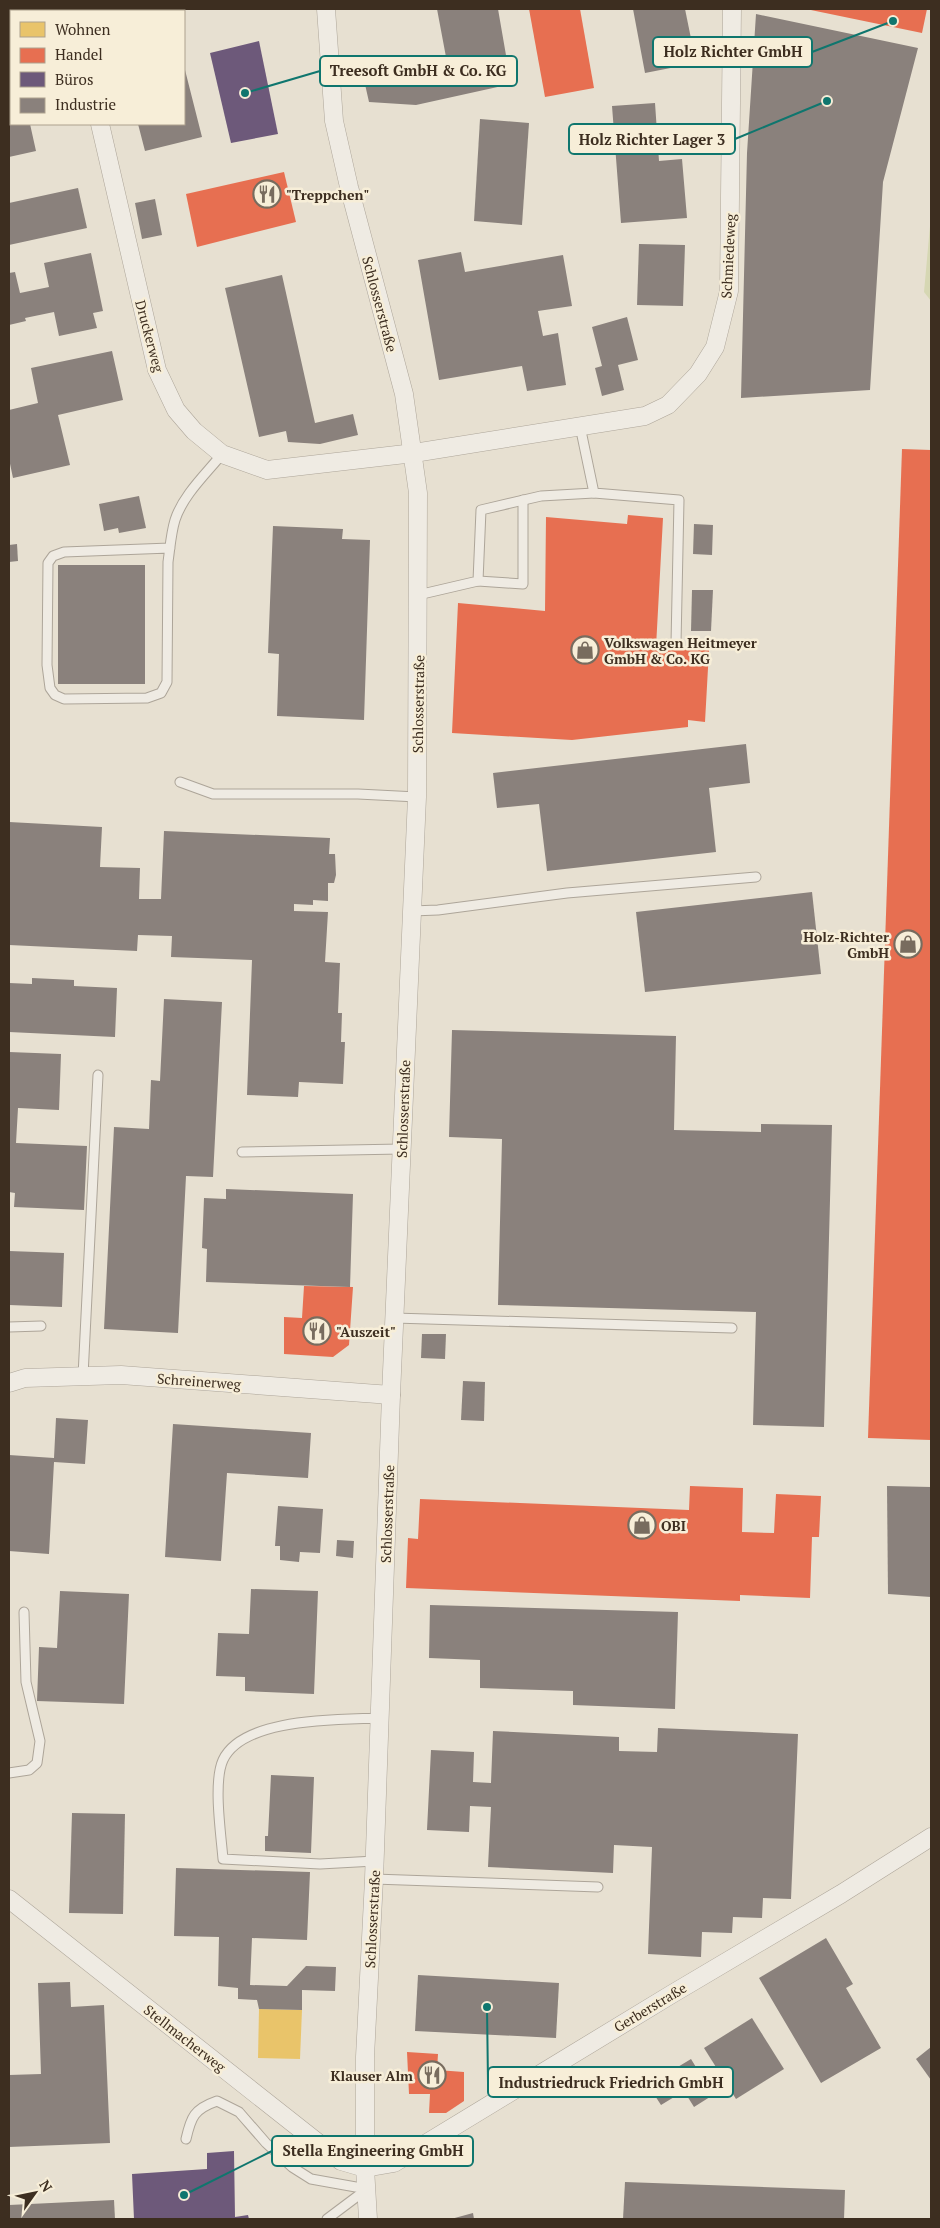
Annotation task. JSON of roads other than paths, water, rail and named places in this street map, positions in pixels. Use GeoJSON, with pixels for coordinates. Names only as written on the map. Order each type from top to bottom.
{"type":"FeatureCollection","features":[{"type":"Feature","properties":{"kind":"street","name":"Schlosserstraße"},"geometry":{"type":"LineString","coordinates":[[326,9],[334,121],[349,187],[404,394],[414,453],[418,492],[417,797],[394,1318],[375,1861],[365,2057],[365,2168],[368,2219]]}},
{"type":"Feature","properties":{"kind":"street","name":"Schmiedeweg"},"geometry":{"type":"LineString","coordinates":[[414,453],[645,416],[668,404],[698,374],[715,347],[729,291],[732,9]]}},
{"type":"Feature","properties":{"kind":"street","name":"Druckerweg"},"geometry":{"type":"LineString","coordinates":[[100,125],[157,370],[176,410],[194,431],[222,454],[267,470],[414,453]]}},
{"type":"Feature","properties":{"kind":"street","name":"Schreinerweg"},"geometry":{"type":"LineString","coordinates":[[9,1384],[24,1378],[121,1375],[391,1395]]}},
{"type":"Feature","properties":{"kind":"street","name":"Gerberstraße"},"geometry":{"type":"LineString","coordinates":[[365,2168],[394,2162],[841,1894],[931,1837]]}},
{"type":"Feature","properties":{"kind":"street","name":"Stellmacherweg"},"geometry":{"type":"LineString","coordinates":[[9,1899],[342,2161],[365,2168]]}},
{"type":"Feature","properties":{"kind":"lane"},"geometry":{"type":"LineString","coordinates":[[580,426],[594,492]]}},
{"type":"Feature","properties":{"kind":"lane"},"geometry":{"type":"LineString","coordinates":[[170,548],[64,552],[53,556],[48,563],[47,665],[50,688],[55,694],[64,699],[147,698],[161,693],[167,682],[168,562],[175,520],[184,500],[222,454]]}},
{"type":"Feature","properties":{"kind":"lane"},"geometry":{"type":"LineString","coordinates":[[478,581],[481,510],[541,496],[594,492],[679,500],[676,644]]}},
{"type":"Feature","properties":{"kind":"lane"},"geometry":{"type":"LineString","coordinates":[[418,595],[478,581],[523,584],[523,500]]}},
{"type":"Feature","properties":{"kind":"lane"},"geometry":{"type":"LineString","coordinates":[[180,782],[213,794],[358,794],[417,797]]}},
{"type":"Feature","properties":{"kind":"lane"},"geometry":{"type":"LineString","coordinates":[[412,911],[438,910],[567,893],[756,877]]}},
{"type":"Feature","properties":{"kind":"lane"},"geometry":{"type":"LineString","coordinates":[[83,1376],[98,1075]]}},
{"type":"Feature","properties":{"kind":"lane"},"geometry":{"type":"LineString","coordinates":[[242,1152],[402,1149]]}},
{"type":"Feature","properties":{"kind":"lane"},"geometry":{"type":"LineString","coordinates":[[394,1318],[732,1328]]}},
{"type":"Feature","properties":{"kind":"lane"},"geometry":{"type":"LineString","coordinates":[[9,1327],[41,1326]]}},
{"type":"Feature","properties":{"kind":"lane"},"geometry":{"type":"LineString","coordinates":[[9,1773],[30,1770],[38,1764],[40,1741],[26,1682],[24,1612]]}},
{"type":"Feature","properties":{"kind":"lane"},"geometry":{"type":"LineString","coordinates":[[375,1861],[320,1864],[222,1859],[218,1781],[223,1759],[237,1743],[250,1736],[304,1722],[380,1718]]}},
{"type":"Feature","properties":{"kind":"lane"},"geometry":{"type":"LineString","coordinates":[[374,1879],[598,1887]]}},
{"type":"Feature","properties":{"kind":"lane"},"geometry":{"type":"LineString","coordinates":[[186,2139],[192,2117],[204,2105],[217,2101],[239,2112],[266,2143],[292,2167],[311,2179],[367,2189]]}},
{"type":"Feature","properties":{"kind":"lane"},"geometry":{"type":"LineString","coordinates":[[327,2219],[367,2189]]}},
{"type":"Feature","properties":{"kind":"place","name":"Holz Richter GmbH"},"geometry":{"type":"Point","coordinates":[893,21]}},
{"type":"Feature","properties":{"kind":"place","name":"Treesoft GmbH & Co. KG"},"geometry":{"type":"Point","coordinates":[245,93]}},
{"type":"Feature","properties":{"kind":"place","name":"Holz Richter Lager 3"},"geometry":{"type":"Point","coordinates":[827,101]}},
{"type":"Feature","properties":{"kind":"place","name":"\"Treppchen\""},"geometry":{"type":"Point","coordinates":[267,194]}},
{"type":"Feature","properties":{"kind":"place","name":"Volkswagen Heitmeyer GmbH & Co. KG"},"geometry":{"type":"Point","coordinates":[585,650]}},
{"type":"Feature","properties":{"kind":"place","name":"Holz-Richter GmbH"},"geometry":{"type":"Point","coordinates":[908,944]}},
{"type":"Feature","properties":{"kind":"place","name":"\"Auszeit\""},"geometry":{"type":"Point","coordinates":[317,1331]}},
{"type":"Feature","properties":{"kind":"place","name":"OBI"},"geometry":{"type":"Point","coordinates":[642,1525]}},
{"type":"Feature","properties":{"kind":"place","name":"Industriedruck Friedrich GmbH"},"geometry":{"type":"Point","coordinates":[487,2007]}},
{"type":"Feature","properties":{"kind":"place","name":"Klauser Alm"},"geometry":{"type":"Point","coordinates":[432,2075]}},
{"type":"Feature","properties":{"kind":"place","name":"Stella Engineering GmbH"},"geometry":{"type":"Point","coordinates":[184,2195]}}]}
